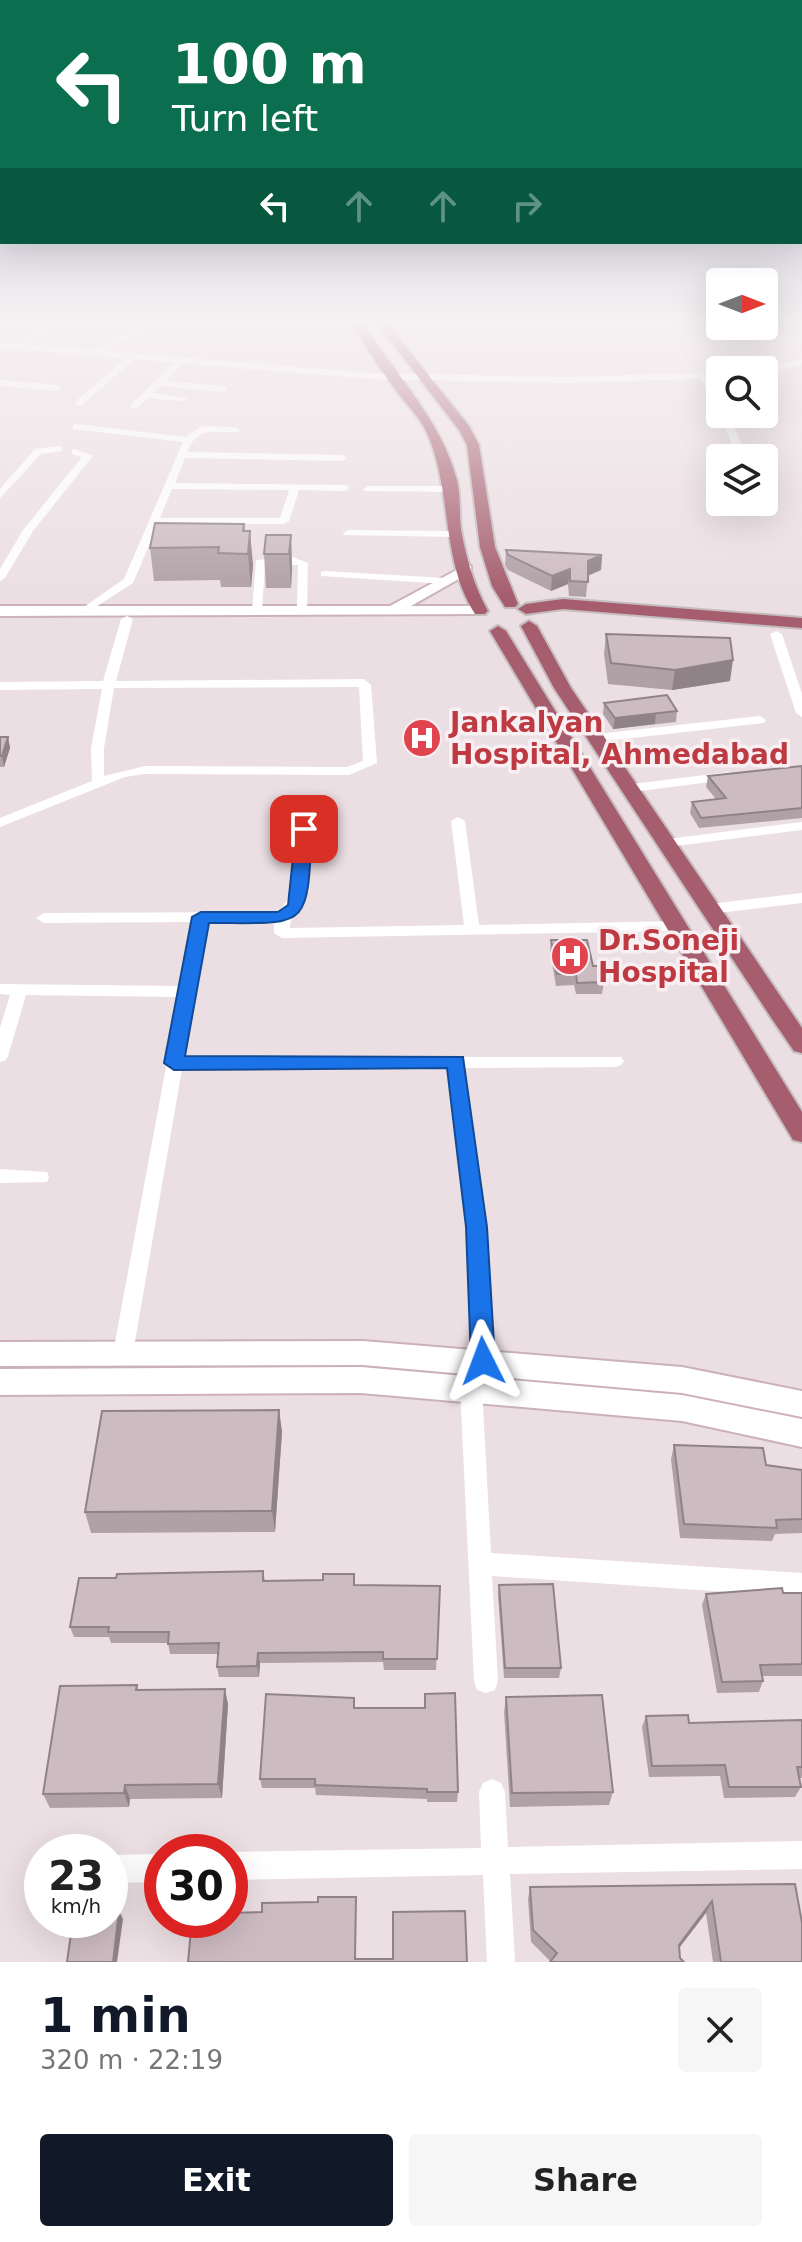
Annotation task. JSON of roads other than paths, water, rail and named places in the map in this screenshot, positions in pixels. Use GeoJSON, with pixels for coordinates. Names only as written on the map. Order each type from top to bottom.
{"type":"FeatureCollection","features":[{"type":"Feature","properties":{"kind":"main road"},"geometry":{"type":"LineString","coordinates":[[420,414],[432,430],[452,489],[455,534],[466,569],[468,589],[479,616],[498,631],[802,1133]]}},
{"type":"Feature","properties":{"kind":"main road"},"geometry":{"type":"LineString","coordinates":[[450,414],[473,445],[487,555],[498,586],[524,614],[563,692],[632,788],[738,956],[802,1045]]}},
{"type":"Feature","properties":{"kind":"main road"},"geometry":{"type":"LineString","coordinates":[[394,609],[466,569]]}},
{"type":"Feature","properties":{"kind":"main road"},"geometry":{"type":"LineString","coordinates":[[498,631],[524,614],[563,604],[802,623]]}},
{"type":"Feature","properties":{"kind":"main road"},"geometry":{"type":"LineString","coordinates":[[0,620],[479,616],[492,605],[524,614],[802,638]]}},
{"type":"Feature","properties":{"kind":"main road"},"geometry":{"type":"LineString","coordinates":[[0,611],[303,608],[394,609],[479,616]]}},
{"type":"Feature","properties":{"kind":"main road"},"geometry":{"type":"LineString","coordinates":[[0,1354],[363,1353],[682,1380],[802,1404]]}},
{"type":"Feature","properties":{"kind":"main road"},"geometry":{"type":"LineString","coordinates":[[0,1382],[361,1380],[682,1408],[802,1433]]}},
{"type":"Feature","properties":{"kind":"street"},"geometry":{"type":"LineString","coordinates":[[76,427],[188,440]]}},
{"type":"Feature","properties":{"kind":"street"},"geometry":{"type":"LineString","coordinates":[[85,611],[129,581],[188,440],[202,429],[235,430]]}},
{"type":"Feature","properties":{"kind":"street"},"geometry":{"type":"LineString","coordinates":[[0,495],[38,451],[59,449]]}},
{"type":"Feature","properties":{"kind":"street"},"geometry":{"type":"LineString","coordinates":[[0,578],[28,530],[88,456],[75,452]]}},
{"type":"Feature","properties":{"kind":"street"},"geometry":{"type":"LineString","coordinates":[[181,455],[342,458]]}},
{"type":"Feature","properties":{"kind":"street"},"geometry":{"type":"LineString","coordinates":[[170,486],[345,488]]}},
{"type":"Feature","properties":{"kind":"street"},"geometry":{"type":"LineString","coordinates":[[155,521],[284,521],[295,487]]}},
{"type":"Feature","properties":{"kind":"street"},"geometry":{"type":"LineString","coordinates":[[368,489],[452,489]]}},
{"type":"Feature","properties":{"kind":"street"},"geometry":{"type":"LineString","coordinates":[[348,533],[455,534]]}},
{"type":"Feature","properties":{"kind":"street"},"geometry":{"type":"LineString","coordinates":[[256,609],[260,562],[293,560],[303,563],[303,608]]}},
{"type":"Feature","properties":{"kind":"street"},"geometry":{"type":"LineString","coordinates":[[325,574],[446,581]]}},
{"type":"Feature","properties":{"kind":"street"},"geometry":{"type":"LineString","coordinates":[[99,785],[95,769],[109,685],[127,619]]}},
{"type":"Feature","properties":{"kind":"street"},"geometry":{"type":"LineString","coordinates":[[776,634],[802,713]]}},
{"type":"Feature","properties":{"kind":"street"},"geometry":{"type":"LineString","coordinates":[[0,686],[360,682],[365,685],[370,763],[349,771],[145,770],[122,774],[0,823]]}},
{"type":"Feature","properties":{"kind":"street"},"geometry":{"type":"LineString","coordinates":[[597,738],[760,720]]}},
{"type":"Feature","properties":{"kind":"street"},"geometry":{"type":"LineString","coordinates":[[632,788],[740,775]]}},
{"type":"Feature","properties":{"kind":"street"},"geometry":{"type":"LineString","coordinates":[[458,821],[472,929]]}},
{"type":"Feature","properties":{"kind":"street"},"geometry":{"type":"LineString","coordinates":[[667,843],[802,826]]}},
{"type":"Feature","properties":{"kind":"street"},"geometry":{"type":"LineString","coordinates":[[44,918],[282,917],[295,908],[300,893],[304,829]]}},
{"type":"Feature","properties":{"kind":"street"},"geometry":{"type":"LineString","coordinates":[[710,909],[802,898]]}},
{"type":"Feature","properties":{"kind":"street"},"geometry":{"type":"LineString","coordinates":[[123,1353],[201,917]]}},
{"type":"Feature","properties":{"kind":"street"},"geometry":{"type":"LineString","coordinates":[[282,917],[282,933],[678,926]]}},
{"type":"Feature","properties":{"kind":"street"},"geometry":{"type":"LineString","coordinates":[[0,989],[186,992]]}},
{"type":"Feature","properties":{"kind":"street"},"geometry":{"type":"LineString","coordinates":[[0,1056],[20,989]]}},
{"type":"Feature","properties":{"kind":"street"},"geometry":{"type":"LineString","coordinates":[[456,1061],[477,1227],[483,1361]]}},
{"type":"Feature","properties":{"kind":"street"},"geometry":{"type":"LineString","coordinates":[[174,1063],[615,1061]]}},
{"type":"Feature","properties":{"kind":"street"},"geometry":{"type":"LineString","coordinates":[[0,1176],[40,1177]]}},
{"type":"Feature","properties":{"kind":"street"},"geometry":{"type":"LineString","coordinates":[[471,1388],[486,1681]]}},
{"type":"Feature","properties":{"kind":"street"},"geometry":{"type":"LineString","coordinates":[[481,1564],[802,1585]]}},
{"type":"Feature","properties":{"kind":"street"},"geometry":{"type":"LineString","coordinates":[[492,1792],[501,1962]]}},
{"type":"Feature","properties":{"kind":"street"},"geometry":{"type":"LineString","coordinates":[[248,1866],[802,1855]]}},
{"type":"Feature","properties":{"kind":"place","name":"Jankalyan Hospital, Ahmedabad"},"geometry":{"type":"Point","coordinates":[422,738]}},
{"type":"Feature","properties":{"kind":"place","name":"Dr.Soneji Hospital"},"geometry":{"type":"Point","coordinates":[570,956]}}]}
